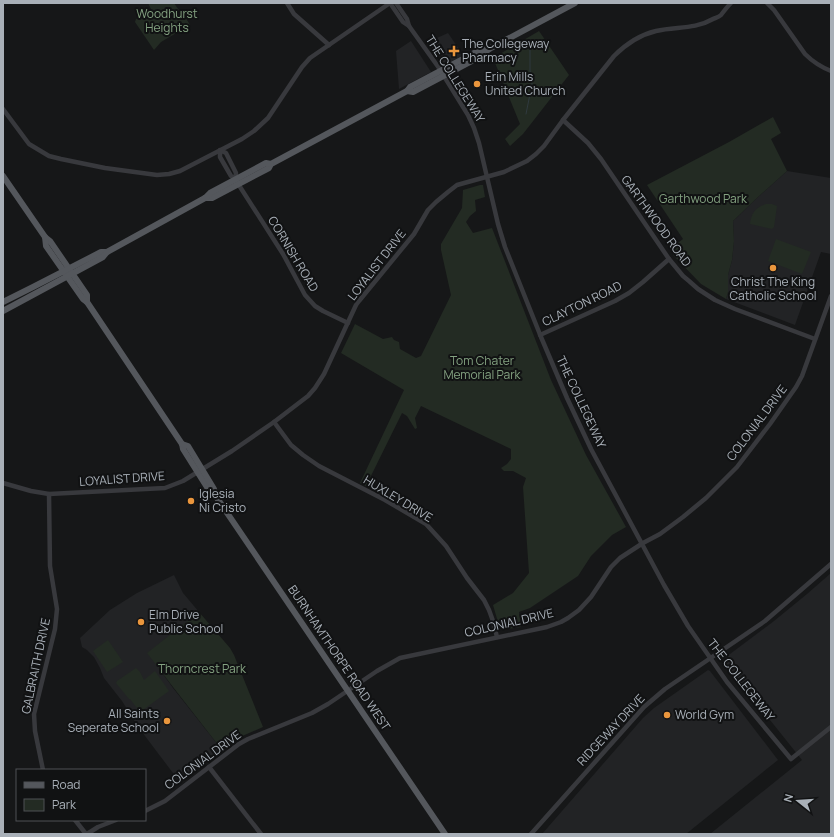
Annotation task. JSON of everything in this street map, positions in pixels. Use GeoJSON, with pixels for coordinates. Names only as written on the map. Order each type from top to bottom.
{"type":"FeatureCollection","features":[{"type":"Feature","properties":{"kind":"main road"},"geometry":{"type":"LineString","coordinates":[[3,302],[33,287],[104,257],[108,252],[205,198],[210,193],[237,182],[266,163],[271,164],[407,91],[410,87],[442,74],[480,50],[489,49],[575,3]]}},
{"type":"Feature","properties":{"kind":"main road","name":"BURNHAMTHORPE ROAD WEST"},"geometry":{"type":"LineString","coordinates":[[3,176],[45,237],[50,241],[68,272]]}},
{"type":"Feature","properties":{"kind":"main road","name":"BURNHAMTHORPE ROAD WEST"},"geometry":{"type":"LineString","coordinates":[[45,237],[46,246],[87,295],[87,302],[182,444],[183,449],[200,471],[210,492],[215,495],[445,834]]}},
{"type":"Feature","properties":{"kind":"main road"},"geometry":{"type":"LineString","coordinates":[[33,287],[34,284],[53,273],[56,268],[55,260],[46,246]]}},
{"type":"Feature","properties":{"kind":"main road"},"geometry":{"type":"LineString","coordinates":[[3,310],[68,272]]}},
{"type":"Feature","properties":{"kind":"street"},"geometry":{"type":"LineString","coordinates":[[287,3],[294,14],[329,45]]}},
{"type":"Feature","properties":{"kind":"street"},"geometry":{"type":"LineString","coordinates":[[3,109],[29,144],[49,156],[105,168],[157,175],[169,174],[242,139],[254,131],[264,122],[302,67],[310,58],[390,3]]}},
{"type":"Feature","properties":{"kind":"street","name":"THE COLLEGEWAY"},"geometry":{"type":"LineString","coordinates":[[390,3],[403,22],[409,26]]}},
{"type":"Feature","properties":{"kind":"street","name":"THE COLLEGEWAY"},"geometry":{"type":"LineString","coordinates":[[396,3],[407,19],[409,26],[468,115],[474,128],[505,247],[567,398],[591,449],[686,623],[727,682],[791,759],[831,728]]}},
{"type":"Feature","properties":{"kind":"street","name":"LOYALIST DRIVE"},"geometry":{"type":"LineString","coordinates":[[3,483],[31,491],[49,494],[165,488],[200,471],[232,451],[274,422],[316,388],[359,301],[414,234],[428,210],[448,192],[457,185],[504,172],[527,161],[544,146],[614,56],[623,47],[638,37],[650,33],[694,27],[703,24],[720,15],[731,3]]}},
{"type":"Feature","properties":{"kind":"street"},"geometry":{"type":"LineString","coordinates":[[767,3],[774,10],[811,60],[819,66],[831,71]]}},
{"type":"Feature","properties":{"kind":"street","name":"GARTHWOOD ROAD"},"geometry":{"type":"LineString","coordinates":[[563,120],[588,143],[601,159],[669,259],[698,289],[715,300],[735,309],[815,339]]}},
{"type":"Feature","properties":{"kind":"street","name":"CORNISH ROAD"},"geometry":{"type":"LineString","coordinates":[[220,150],[226,153],[236,173],[237,182],[283,254],[309,301],[323,311],[348,322]]}},
{"type":"Feature","properties":{"kind":"street","name":"CLAYTON ROAD"},"geometry":{"type":"LineString","coordinates":[[540,335],[615,301],[629,293],[669,259]]}},
{"type":"Feature","properties":{"kind":"street","name":"COLONIAL DRIVE"},"geometry":{"type":"LineString","coordinates":[[146,810],[165,801],[242,742],[312,713],[400,658],[547,627],[561,622],[579,610],[587,602],[607,572],[615,563],[625,554],[660,534],[683,517],[706,498],[737,467],[796,387],[802,376],[831,296]]}},
{"type":"Feature","properties":{"kind":"street","name":"HUXLEY DRIVE"},"geometry":{"type":"LineString","coordinates":[[274,422],[291,445],[319,466],[385,500],[426,524],[446,546],[484,600],[493,621],[496,637]]}},
{"type":"Feature","properties":{"kind":"street","name":"GALBRAITH DRIVE"},"geometry":{"type":"LineString","coordinates":[[43,769],[35,731],[34,714],[55,629],[57,609],[50,566],[49,494]]}},
{"type":"Feature","properties":{"kind":"street","name":"RIDGEWAY DRIVE"},"geometry":{"type":"LineString","coordinates":[[531,834],[644,707],[665,689],[765,621],[831,564]]}},
{"type":"Feature","properties":{"kind":"street"},"geometry":{"type":"LineString","coordinates":[[209,767],[262,834]]}},
{"type":"Feature","properties":{"kind":"street"},"geometry":{"type":"LineString","coordinates":[[76,821],[86,834],[113,821]]}},
{"type":"Feature","properties":{"kind":"shaded area"},"geometry":{"type":"Polygon","coordinates":[[[448,33],[463,55],[445,65],[428,42],[448,33]]]}},
{"type":"Feature","properties":{"kind":"shaded area"},"geometry":{"type":"Polygon","coordinates":[[[411,41],[431,72],[399,89],[396,51],[411,41]]]}},
{"type":"Feature","properties":{"kind":"shaded area"},"geometry":{"type":"Polygon","coordinates":[[[787,171],[831,178],[831,254],[821,252],[795,325],[726,299],[728,292],[728,275],[732,260],[734,241],[733,221],[787,171]]]}},
{"type":"Feature","properties":{"kind":"shaded area"},"geometry":{"type":"Polygon","coordinates":[[[831,573],[831,834],[710,834],[802,760],[722,660],[774,621],[831,573]]]}},
{"type":"Feature","properties":{"kind":"shaded area"},"geometry":{"type":"Polygon","coordinates":[[[174,575],[183,593],[199,612],[148,653],[173,688],[222,750],[179,781],[104,678],[94,657],[82,647],[80,638],[110,610],[137,593],[174,575]]]}},
{"type":"Feature","properties":{"kind":"shaded area"},"geometry":{"type":"Polygon","coordinates":[[[708,670],[778,760],[686,834],[542,834],[643,718],[654,708],[708,670]]]}},
{"type":"Feature","properties":{"kind":"green space","name":"Woodhurst Heights"},"geometry":{"type":"Polygon","coordinates":[[[148,3],[174,3],[190,25],[161,42],[154,50],[135,22],[136,19],[153,13],[148,3]]]}},
{"type":"Feature","properties":{"kind":"green space"},"geometry":{"type":"Polygon","coordinates":[[[539,31],[569,75],[523,134],[510,146],[505,139],[520,124],[493,58],[539,31]]]}},
{"type":"Feature","properties":{"kind":"green space","name":"Garthwood Park"},"geometry":{"type":"Polygon","coordinates":[[[773,117],[781,133],[771,139],[787,171],[733,221],[734,241],[732,260],[728,275],[728,292],[726,299],[701,284],[674,256],[670,249],[683,239],[647,185],[773,117]]]}},
{"type":"Feature","properties":{"kind":"green space","name":"Tom Chater Memorial Park"},"geometry":{"type":"Polygon","coordinates":[[[483,185],[485,197],[475,200],[476,211],[466,222],[473,233],[492,228],[551,380],[586,455],[626,527],[612,535],[591,556],[578,576],[530,608],[519,612],[521,627],[502,630],[500,629],[493,605],[513,593],[529,573],[523,487],[526,478],[513,471],[504,471],[501,468],[511,459],[511,449],[421,406],[415,418],[417,428],[415,429],[407,416],[402,413],[366,486],[360,483],[404,390],[341,353],[355,324],[383,339],[392,337],[394,340],[399,342],[400,349],[416,358],[421,356],[451,295],[441,244],[462,208],[463,190],[483,185]]]}},
{"type":"Feature","properties":{"kind":"green space"},"geometry":{"type":"Polygon","coordinates":[[[766,204],[777,206],[774,227],[772,229],[750,224],[755,211],[759,207],[766,204]]]}},
{"type":"Feature","properties":{"kind":"green space"},"geometry":{"type":"Polygon","coordinates":[[[776,239],[811,252],[802,274],[768,261],[776,239]]]}},
{"type":"Feature","properties":{"kind":"green space","name":"Thorncrest Park"},"geometry":{"type":"Polygon","coordinates":[[[199,612],[230,648],[234,655],[263,727],[240,737],[222,750],[147,653],[199,612]]]}},
{"type":"Feature","properties":{"kind":"green space"},"geometry":{"type":"Polygon","coordinates":[[[108,640],[123,662],[107,672],[93,651],[108,640]]]}},
{"type":"Feature","properties":{"kind":"green space"},"geometry":{"type":"Polygon","coordinates":[[[136,668],[144,680],[155,671],[169,691],[140,712],[116,683],[136,668]]]}},
{"type":"Feature","properties":{"kind":"waterway"},"geometry":{"type":"LineString","coordinates":[[526,114],[532,84],[530,71],[530,47]]}},
{"type":"Feature","properties":{"kind":"place","name":"The Collegeway Pharmacy"},"geometry":{"type":"Point","coordinates":[454,51]}},
{"type":"Feature","properties":{"kind":"place","name":"Erin Mills United Church"},"geometry":{"type":"Point","coordinates":[477,84]}},
{"type":"Feature","properties":{"kind":"place","name":"Christ The King Catholic School"},"geometry":{"type":"Point","coordinates":[773,268]}},
{"type":"Feature","properties":{"kind":"place","name":"Iglesia Ni Cristo"},"geometry":{"type":"Point","coordinates":[191,501]}},
{"type":"Feature","properties":{"kind":"place","name":"Elm Drive Public School"},"geometry":{"type":"Point","coordinates":[141,622]}},
{"type":"Feature","properties":{"kind":"place","name":"World Gym"},"geometry":{"type":"Point","coordinates":[667,715]}},
{"type":"Feature","properties":{"kind":"place","name":"All Saints Seperate School"},"geometry":{"type":"Point","coordinates":[167,721]}}]}
